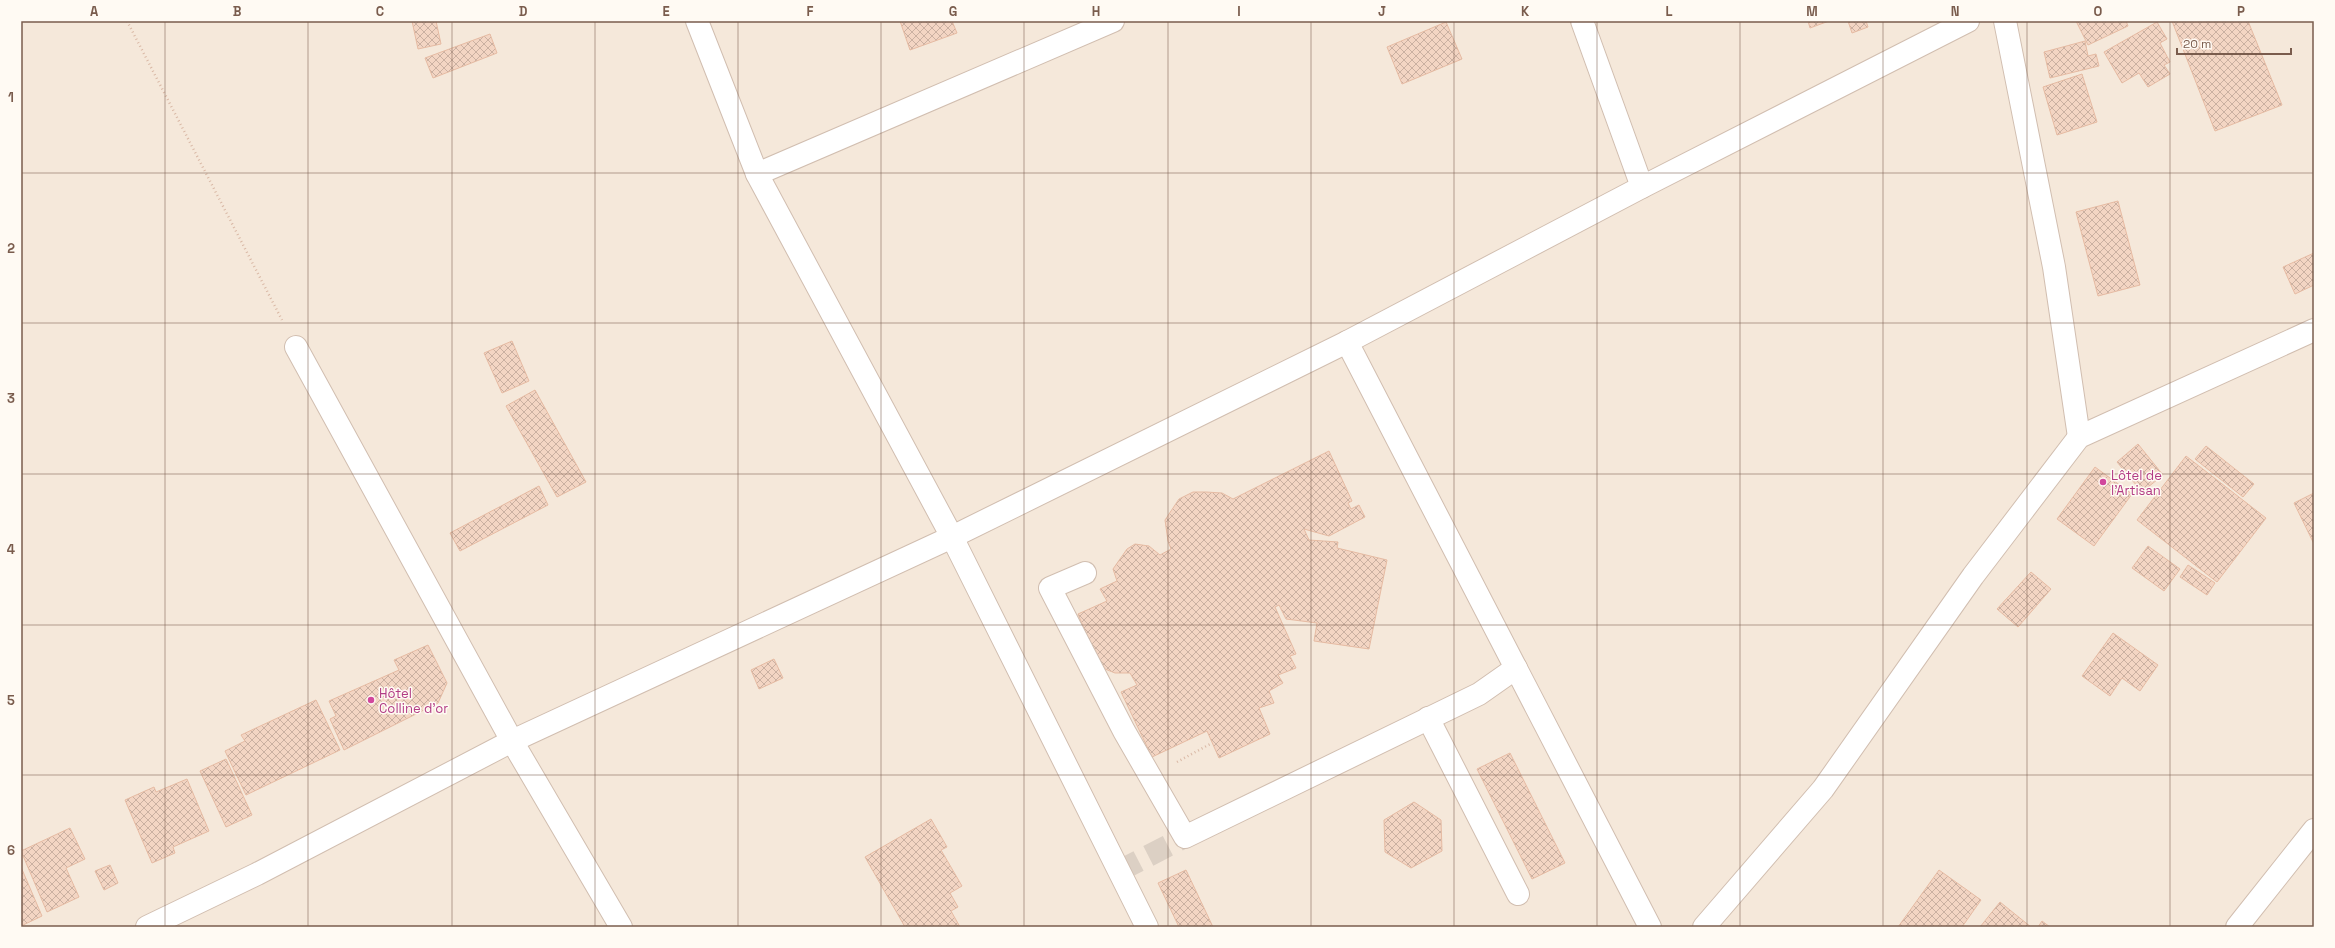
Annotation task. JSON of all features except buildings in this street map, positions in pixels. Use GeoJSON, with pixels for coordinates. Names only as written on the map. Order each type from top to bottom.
{"type":"FeatureCollection","features":[{"type":"Feature","properties":{"kind":"street"},"geometry":{"type":"LineString","coordinates":[[697,21],[757,174],[952,537],[1147,927]]}},
{"type":"Feature","properties":{"kind":"street"},"geometry":{"type":"LineString","coordinates":[[757,174],[1113,21]]}},
{"type":"Feature","properties":{"kind":"street"},"geometry":{"type":"LineString","coordinates":[[1582,21],[1642,187]]}},
{"type":"Feature","properties":{"kind":"street"},"geometry":{"type":"LineString","coordinates":[[147,927],[257,874],[512,741],[952,537],[1347,342],[1642,187],[1968,21]]}},
{"type":"Feature","properties":{"kind":"street"},"geometry":{"type":"LineString","coordinates":[[2005,21],[2054,267],[2079,437]]}},
{"type":"Feature","properties":{"kind":"street"},"geometry":{"type":"LineString","coordinates":[[1704,927],[1823,789],[1973,576],[2079,437],[2314,330]]}},
{"type":"Feature","properties":{"kind":"street"},"geometry":{"type":"LineString","coordinates":[[1347,342],[1650,927]]}},
{"type":"Feature","properties":{"kind":"street"},"geometry":{"type":"LineString","coordinates":[[296,347],[512,741],[621,927]]}},
{"type":"Feature","properties":{"kind":"street"},"geometry":{"type":"LineString","coordinates":[[1085,573],[1050,588],[1124,731],[1185,837],[1479,694],[1516,668]]}},
{"type":"Feature","properties":{"kind":"street"},"geometry":{"type":"LineString","coordinates":[[1428,718],[1518,894]]}},
{"type":"Feature","properties":{"kind":"street"},"geometry":{"type":"LineString","coordinates":[[2237,927],[2314,830]]}},
{"type":"Feature","properties":{"kind":"path"},"geometry":{"type":"LineString","coordinates":[[127,21],[296,347]]}},
{"type":"Feature","properties":{"kind":"path"},"geometry":{"type":"LineString","coordinates":[[1150,775],[1212,743]]}},
{"type":"Feature","properties":{"kind":"shaded area"},"geometry":{"type":"Polygon","coordinates":[[[21,21],[2314,21],[2314,927],[21,927],[21,21]]]}},
{"type":"Feature","properties":{"kind":"tunnel"},"geometry":{"type":"LineString","coordinates":[[1119,871],[1185,837]]}},
{"type":"Feature","properties":{"kind":"place","name":"Lôtel de l'Artisan"},"geometry":{"type":"Point","coordinates":[2103,482]}},
{"type":"Feature","properties":{"kind":"place","name":"Hôtel Colline d'or"},"geometry":{"type":"Point","coordinates":[371,700]}}]}
